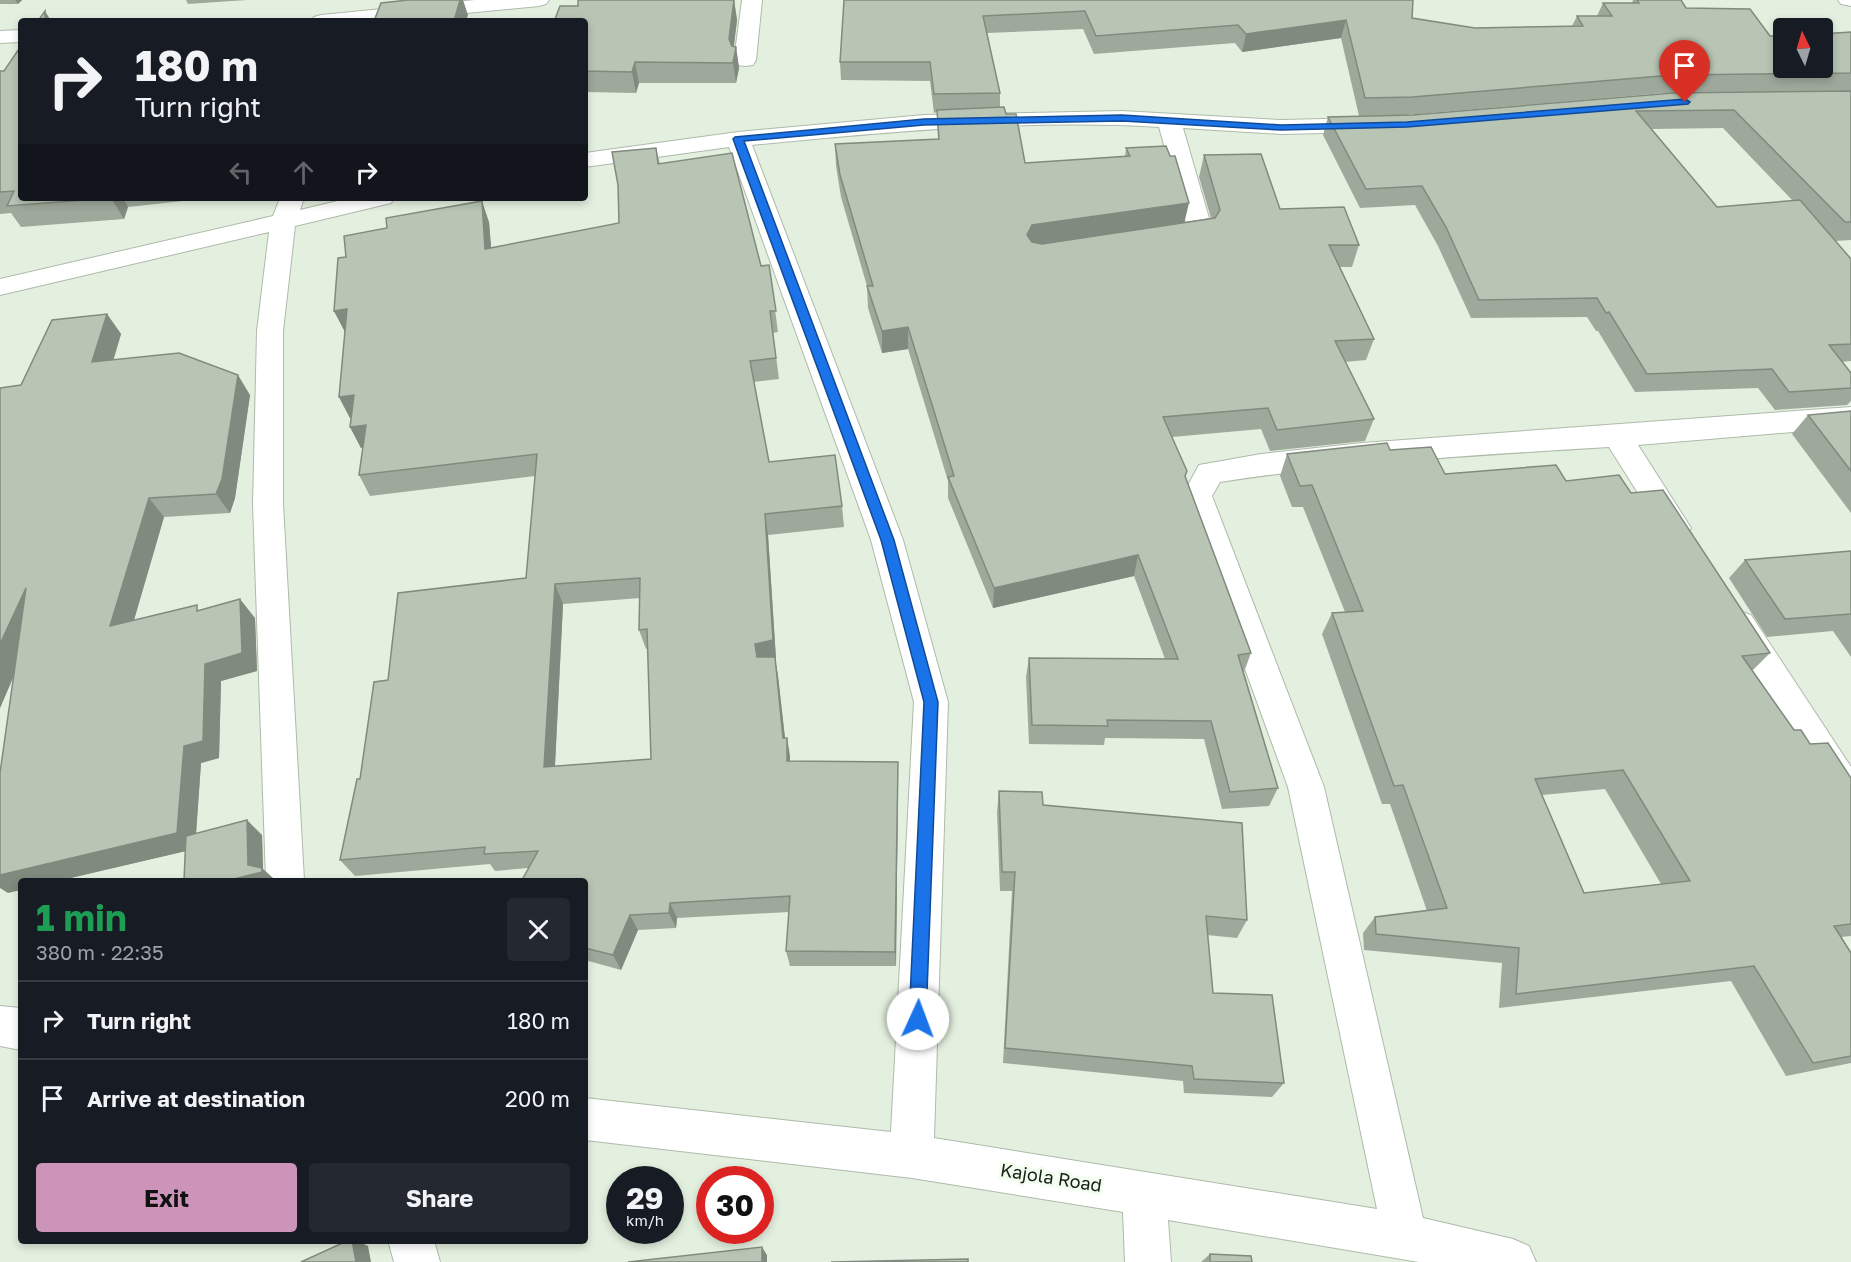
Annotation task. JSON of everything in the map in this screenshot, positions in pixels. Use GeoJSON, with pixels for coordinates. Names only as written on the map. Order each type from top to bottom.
{"type":"FeatureCollection","features":[{"type":"Feature","properties":{"kind":"street"},"geometry":{"type":"LineString","coordinates":[[344,18],[371,8],[539,0]]}},
{"type":"Feature","properties":{"kind":"street"},"geometry":{"type":"LineString","coordinates":[[745,60],[752,0]]}},
{"type":"Feature","properties":{"kind":"street"},"geometry":{"type":"LineString","coordinates":[[0,37],[18,36]]}},
{"type":"Feature","properties":{"kind":"street"},"geometry":{"type":"LineString","coordinates":[[588,160],[738,139],[924,122],[1122,118],[1281,128],[1395,125]]}},
{"type":"Feature","properties":{"kind":"street"},"geometry":{"type":"LineString","coordinates":[[1143,240],[1201,232],[1169,121]]}},
{"type":"Feature","properties":{"kind":"street"},"geometry":{"type":"LineString","coordinates":[[738,139],[887,540],[931,702],[912,1156]]}},
{"type":"Feature","properties":{"kind":"street"},"geometry":{"type":"LineString","coordinates":[[0,287],[288,210],[358,201]]}},
{"type":"Feature","properties":{"kind":"street"},"geometry":{"type":"LineString","coordinates":[[285,878],[268,504],[270,331],[288,210]]}},
{"type":"Feature","properties":{"kind":"street"},"geometry":{"type":"LineString","coordinates":[[1405,1236],[1306,787],[1197,496],[1210,473],[1246,466],[1422,447],[1617,436],[1851,417]]}},
{"type":"Feature","properties":{"kind":"street"},"geometry":{"type":"LineString","coordinates":[[1617,436],[1695,557]]}},
{"type":"Feature","properties":{"kind":"street"},"geometry":{"type":"LineString","coordinates":[[1721,597],[1851,798]]}},
{"type":"Feature","properties":{"kind":"street"},"geometry":{"type":"LineString","coordinates":[[0,1026],[18,1029]]}},
{"type":"Feature","properties":{"kind":"street","name":"Kajola Road"},"geometry":{"type":"LineString","coordinates":[[588,1119],[912,1156],[1405,1236],[1513,1262]]}},
{"type":"Feature","properties":{"kind":"street"},"geometry":{"type":"LineString","coordinates":[[1144,1193],[1148,1262]]}},
{"type":"Feature","properties":{"kind":"street"},"geometry":{"type":"LineString","coordinates":[[412,1244],[417,1262]]}},
{"type":"Feature","properties":{"kind":"building"},"geometry":{"type":"Polygon","coordinates":[[[408,0],[460,0],[455,18],[375,18],[381,3],[408,0]]]}},
{"type":"Feature","properties":{"kind":"building"},"geometry":{"type":"Polygon","coordinates":[[[578,0],[734,0],[729,39],[732,46],[736,47],[733,63],[635,62],[632,72],[588,71],[588,18],[555,18],[560,6],[578,6],[578,0]]]}},
{"type":"Feature","properties":{"kind":"building"},"geometry":{"type":"Polygon","coordinates":[[[844,0],[1413,0],[1412,18],[1475,28],[1583,26],[1577,16],[1612,16],[1603,3],[1681,0],[1686,8],[1750,9],[1770,36],[1773,36],[1773,74],[1673,75],[1412,97],[1365,98],[1346,20],[1246,34],[1238,25],[1096,36],[1085,11],[983,16],[1000,93],[934,94],[930,62],[840,62],[844,0]]]}},
{"type":"Feature","properties":{"kind":"building"},"geometry":{"type":"Polygon","coordinates":[[[1851,32],[1851,73],[1833,73],[1833,33],[1851,32]]]}},
{"type":"Feature","properties":{"kind":"building"},"geometry":{"type":"Polygon","coordinates":[[[18,50],[18,201],[72,201],[7,206],[14,191],[0,192],[0,71],[4,71],[18,50]]]}},
{"type":"Feature","properties":{"kind":"building"},"geometry":{"type":"Polygon","coordinates":[[[1851,91],[1851,222],[1845,222],[1734,110],[1636,111],[1717,207],[1800,200],[1851,259],[1851,344],[1829,345],[1851,373],[1851,388],[1789,392],[1772,369],[1647,374],[1609,312],[1606,313],[1597,298],[1479,300],[1446,227],[1422,186],[1366,189],[1328,117],[1413,115],[1673,93],[1851,91]]]}},
{"type":"Feature","properties":{"kind":"building"},"geometry":{"type":"Polygon","coordinates":[[[1004,107],[1006,114],[1016,114],[1025,163],[1130,156],[1126,148],[1166,146],[1170,156],[1175,156],[1189,203],[1032,225],[1027,235],[1032,242],[1042,244],[1215,218],[1220,210],[1204,155],[1261,154],[1280,209],[1344,207],[1359,245],[1329,245],[1374,339],[1335,341],[1374,419],[1277,430],[1268,408],[1163,417],[1187,471],[1185,476],[1251,653],[1238,655],[1278,788],[1230,792],[1211,721],[1107,720],[1108,726],[1032,725],[1029,658],[1178,659],[1138,555],[994,588],[948,477],[954,476],[908,327],[882,331],[867,286],[873,286],[840,175],[835,144],[939,139],[937,110],[1004,107]]]}},
{"type":"Feature","properties":{"kind":"building"},"geometry":{"type":"Polygon","coordinates":[[[656,148],[658,164],[732,153],[761,266],[769,265],[776,311],[770,311],[776,358],[750,361],[769,462],[835,455],[842,506],[765,514],[773,640],[755,644],[757,657],[775,657],[783,738],[787,738],[787,761],[898,762],[895,952],[786,951],[790,896],[670,903],[669,913],[630,915],[613,955],[588,949],[588,878],[523,878],[538,851],[484,854],[485,847],[340,860],[357,779],[360,779],[374,682],[388,680],[398,593],[526,578],[537,454],[359,475],[366,425],[350,427],[354,395],[339,397],[347,309],[334,311],[338,258],[346,257],[344,236],[387,228],[386,218],[482,201],[485,249],[619,223],[618,185],[612,152],[656,148]],[[640,578],[555,584],[544,767],[651,759],[647,629],[639,630],[640,578]]]}},
{"type":"Feature","properties":{"kind":"building"},"geometry":{"type":"Polygon","coordinates":[[[107,314],[92,362],[179,353],[238,375],[222,479],[216,494],[149,498],[110,626],[197,605],[197,611],[240,599],[242,653],[205,664],[203,741],[184,746],[177,833],[0,875],[0,773],[26,588],[0,644],[0,388],[21,385],[52,320],[107,314]]]}},
{"type":"Feature","properties":{"kind":"building"},"geometry":{"type":"Polygon","coordinates":[[[1851,411],[1851,471],[1808,415],[1851,411]]]}},
{"type":"Feature","properties":{"kind":"building"},"geometry":{"type":"Polygon","coordinates":[[[1387,443],[1390,450],[1431,447],[1445,474],[1556,465],[1566,481],[1619,475],[1631,493],[1663,490],[1770,653],[1742,656],[1794,730],[1801,730],[1810,744],[1828,743],[1851,778],[1851,924],[1834,926],[1851,953],[1851,1056],[1813,1063],[1754,966],[1516,994],[1519,948],[1376,934],[1375,917],[1447,908],[1403,785],[1394,786],[1332,613],[1363,611],[1312,485],[1300,486],[1287,454],[1387,443]],[[1623,770],[1535,779],[1584,893],[1690,881],[1623,770]]]}},
{"type":"Feature","properties":{"kind":"building"},"geometry":{"type":"Polygon","coordinates":[[[1851,551],[1851,614],[1785,619],[1745,560],[1851,551]]]}},
{"type":"Feature","properties":{"kind":"building"},"geometry":{"type":"Polygon","coordinates":[[[999,791],[1042,792],[1043,805],[1242,823],[1247,920],[1206,916],[1213,993],[1272,995],[1284,1083],[1194,1079],[1192,1066],[1005,1048],[1015,872],[1002,872],[999,791]]]}},
{"type":"Feature","properties":{"kind":"building"},"geometry":{"type":"Polygon","coordinates":[[[247,820],[248,865],[262,868],[262,872],[238,878],[184,878],[186,836],[247,820]]]}},
{"type":"Feature","properties":{"kind":"building"},"geometry":{"type":"Polygon","coordinates":[[[340,1244],[353,1244],[356,1262],[301,1262],[340,1244]]]}},
{"type":"Feature","properties":{"kind":"building"},"geometry":{"type":"Polygon","coordinates":[[[762,1247],[762,1262],[628,1262],[762,1247]]]}},
{"type":"Feature","properties":{"kind":"building"},"geometry":{"type":"Polygon","coordinates":[[[1210,1254],[1251,1256],[1252,1262],[1210,1262],[1210,1254]]]}},
{"type":"Feature","properties":{"kind":"building"},"geometry":{"type":"Polygon","coordinates":[[[968,1259],[968,1262],[831,1262],[968,1259]]]}},
{"type":"Feature","properties":{"kind":"route"},"geometry":{"type":"LineString","coordinates":[[918,1019],[931,702],[887,540],[738,139],[924,122],[1012,120],[1122,118],[1281,128],[1407,124],[1685,102]]}}]}
